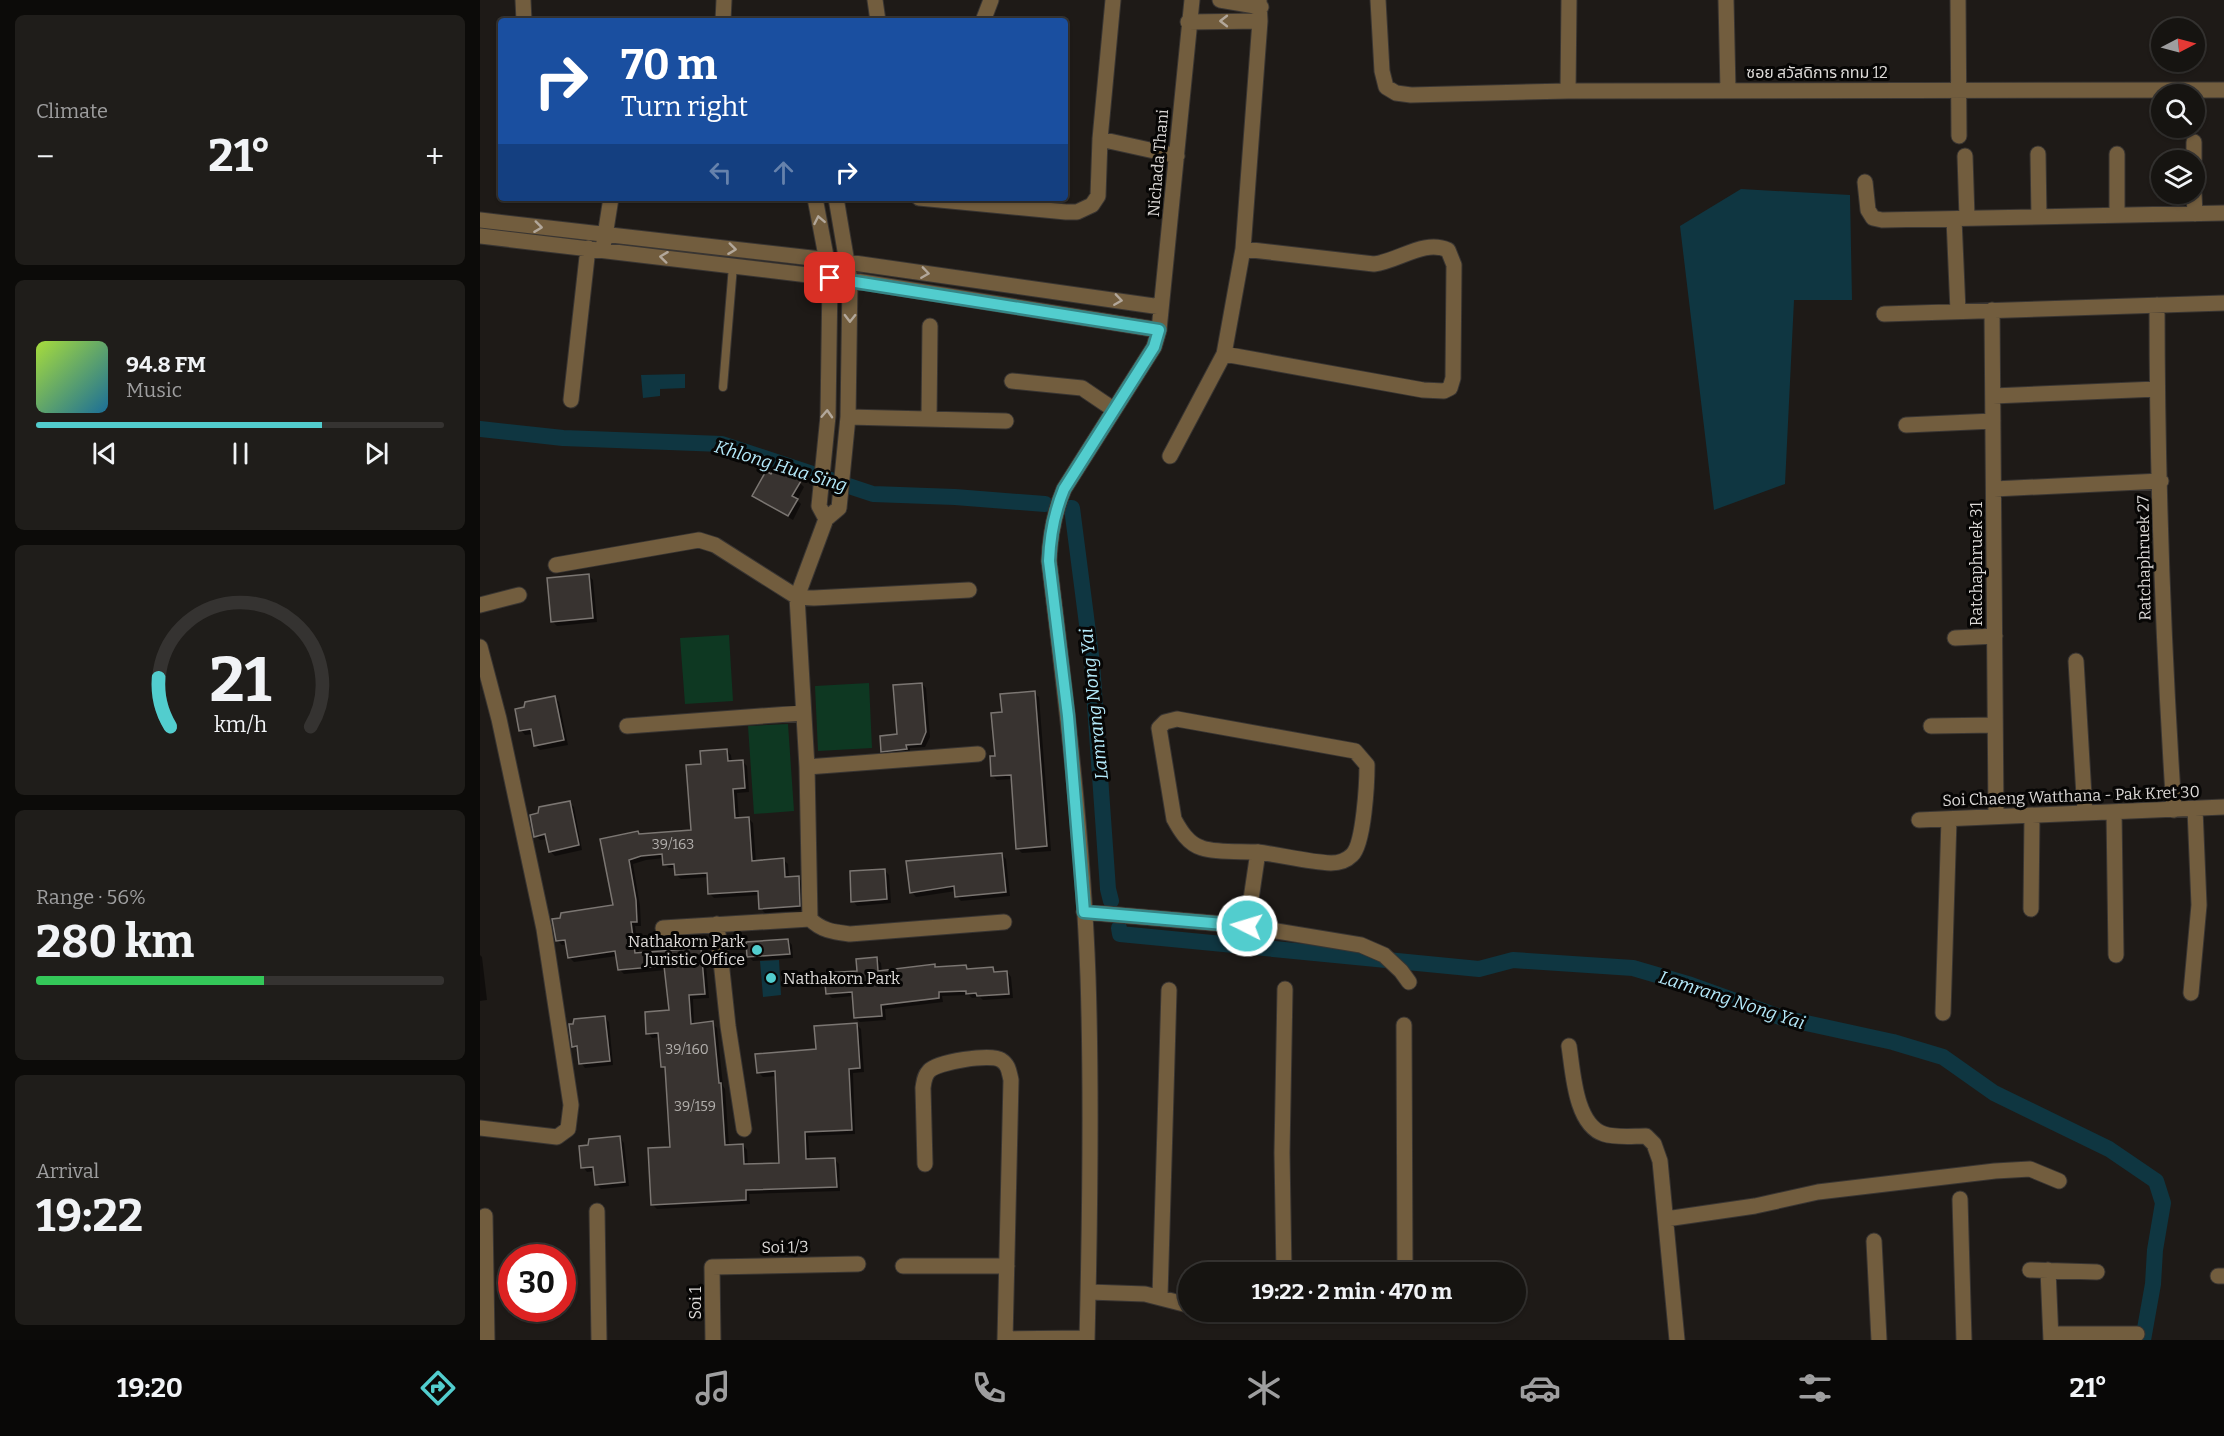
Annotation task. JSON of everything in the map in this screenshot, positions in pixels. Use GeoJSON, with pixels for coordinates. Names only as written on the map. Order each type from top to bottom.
{"type":"FeatureCollection","features":[{"type":"Feature","properties":{"kind":"street"},"geometry":{"type":"LineString","coordinates":[[523,0],[524,18]]}},
{"type":"Feature","properties":{"kind":"street"},"geometry":{"type":"LineString","coordinates":[[723,18],[724,0]]}},
{"type":"Feature","properties":{"kind":"street"},"geometry":{"type":"LineString","coordinates":[[875,0],[878,18]]}},
{"type":"Feature","properties":{"kind":"street"},"geometry":{"type":"LineString","coordinates":[[984,18],[991,0]]}},
{"type":"Feature","properties":{"kind":"street"},"geometry":{"type":"LineString","coordinates":[[953,201],[1077,212],[1092,205],[1098,196],[1100,139],[1113,0]]}},
{"type":"Feature","properties":{"kind":"street","name":"Nichada Thani"},"geometry":{"type":"LineString","coordinates":[[1088,1339],[1090,1081],[1088,976],[1068,716],[1049,561],[1050,536],[1056,509],[1064,489],[1154,347],[1159,330],[1192,0]]}},
{"type":"Feature","properties":{"kind":"street"},"geometry":{"type":"LineString","coordinates":[[1220,0],[1260,9]]}},
{"type":"Feature","properties":{"kind":"street","name":"ซอย สวัสดิการ กทม 12"},"geometry":{"type":"LineString","coordinates":[[1378,0],[1382,71],[1386,87],[1396,93],[1411,95],[1568,90],[2224,90]]}},
{"type":"Feature","properties":{"kind":"street"},"geometry":{"type":"LineString","coordinates":[[1568,90],[1569,0]]}},
{"type":"Feature","properties":{"kind":"street"},"geometry":{"type":"LineString","coordinates":[[1726,0],[1728,90]]}},
{"type":"Feature","properties":{"kind":"street"},"geometry":{"type":"LineString","coordinates":[[1958,0],[1959,136]]}},
{"type":"Feature","properties":{"kind":"street"},"geometry":{"type":"LineString","coordinates":[[1188,22],[1260,9]]}},
{"type":"Feature","properties":{"kind":"street"},"geometry":{"type":"LineString","coordinates":[[1170,456],[1224,354],[1243,249],[1260,9]]}},
{"type":"Feature","properties":{"kind":"street"},"geometry":{"type":"LineString","coordinates":[[1100,139],[1177,156]]}},
{"type":"Feature","properties":{"kind":"street"},"geometry":{"type":"LineString","coordinates":[[2194,142],[2194,150]]}},
{"type":"Feature","properties":{"kind":"street"},"geometry":{"type":"LineString","coordinates":[[2038,154],[2039,217]]}},
{"type":"Feature","properties":{"kind":"street"},"geometry":{"type":"LineString","coordinates":[[2117,154],[2117,215]]}},
{"type":"Feature","properties":{"kind":"street"},"geometry":{"type":"LineString","coordinates":[[1958,311],[1965,156]]}},
{"type":"Feature","properties":{"kind":"street"},"geometry":{"type":"LineString","coordinates":[[1865,182],[1868,210],[1873,218],[1882,220],[2224,213]]}},
{"type":"Feature","properties":{"kind":"street"},"geometry":{"type":"LineString","coordinates":[[571,400],[599,244],[610,201]]}},
{"type":"Feature","properties":{"kind":"street"},"geometry":{"type":"LineString","coordinates":[[816,201],[830,278],[828,416],[819,506],[826,519]]}},
{"type":"Feature","properties":{"kind":"street"},"geometry":{"type":"LineString","coordinates":[[837,201],[850,280],[848,417],[842,481],[839,508],[826,519],[797,597],[807,768],[810,919],[818,927],[830,932],[850,934],[1004,922]]}},
{"type":"Feature","properties":{"kind":"street"},"geometry":{"type":"LineString","coordinates":[[2194,204],[2195,214]]}},
{"type":"Feature","properties":{"kind":"street"},"geometry":{"type":"LineString","coordinates":[[480,220],[599,244],[733,266],[850,280],[1159,330]]}},
{"type":"Feature","properties":{"kind":"street"},"geometry":{"type":"LineString","coordinates":[[480,236],[848,262],[1161,307]]}},
{"type":"Feature","properties":{"kind":"street"},"geometry":{"type":"LineString","coordinates":[[1224,354],[1423,390],[1444,391],[1450,388],[1453,378],[1454,265],[1448,250],[1437,245],[1426,247],[1387,262],[1374,264],[1243,249]]}},
{"type":"Feature","properties":{"kind":"street"},"geometry":{"type":"LineString","coordinates":[[1884,314],[2224,303]]}},
{"type":"Feature","properties":{"kind":"street","name":"Ratchaphruek 27"},"geometry":{"type":"LineString","coordinates":[[2157,305],[2165,679],[2174,810]]}},
{"type":"Feature","properties":{"kind":"street","name":"Ratchaphruek 31"},"geometry":{"type":"LineString","coordinates":[[1992,310],[1996,817]]}},
{"type":"Feature","properties":{"kind":"street"},"geometry":{"type":"LineString","coordinates":[[929,419],[930,326]]}},
{"type":"Feature","properties":{"kind":"street"},"geometry":{"type":"LineString","coordinates":[[1012,381],[1082,388],[1113,409]]}},
{"type":"Feature","properties":{"kind":"street"},"geometry":{"type":"LineString","coordinates":[[1993,396],[2157,389]]}},
{"type":"Feature","properties":{"kind":"street"},"geometry":{"type":"LineString","coordinates":[[848,417],[1006,421]]}},
{"type":"Feature","properties":{"kind":"street"},"geometry":{"type":"LineString","coordinates":[[1906,425],[1993,421]]}},
{"type":"Feature","properties":{"kind":"street"},"geometry":{"type":"LineString","coordinates":[[1994,489],[2161,482]]}},
{"type":"Feature","properties":{"kind":"street"},"geometry":{"type":"LineString","coordinates":[[556,565],[699,540],[715,545],[797,597],[969,590]]}},
{"type":"Feature","properties":{"kind":"street"},"geometry":{"type":"LineString","coordinates":[[480,605],[519,595]]}},
{"type":"Feature","properties":{"kind":"street"},"geometry":{"type":"LineString","coordinates":[[1955,638],[1995,636]]}},
{"type":"Feature","properties":{"kind":"street"},"geometry":{"type":"LineString","coordinates":[[480,647],[500,719],[544,929],[571,1105],[568,1129],[557,1137],[480,1128]]}},
{"type":"Feature","properties":{"kind":"street"},"geometry":{"type":"LineString","coordinates":[[2076,661],[2085,813]]}},
{"type":"Feature","properties":{"kind":"street"},"geometry":{"type":"LineString","coordinates":[[627,726],[804,712]]}},
{"type":"Feature","properties":{"kind":"street"},"geometry":{"type":"LineString","coordinates":[[1177,719],[1355,751],[1367,765],[1359,841],[1354,854],[1345,860],[1333,863],[1258,852],[1202,848],[1181,832],[1174,819],[1159,728],[1165,722],[1177,719]]}},
{"type":"Feature","properties":{"kind":"street"},"geometry":{"type":"LineString","coordinates":[[1931,726],[1995,724]]}},
{"type":"Feature","properties":{"kind":"street"},"geometry":{"type":"LineString","coordinates":[[807,768],[978,754]]}},
{"type":"Feature","properties":{"kind":"street","name":"Soi Chaeng Watthana - Pak Kret 30"},"geometry":{"type":"LineString","coordinates":[[1919,820],[2224,807]]}},
{"type":"Feature","properties":{"kind":"street"},"geometry":{"type":"LineString","coordinates":[[2191,993],[2199,905],[2195,809]]}},
{"type":"Feature","properties":{"kind":"street"},"geometry":{"type":"LineString","coordinates":[[2114,812],[2116,955]]}},
{"type":"Feature","properties":{"kind":"street"},"geometry":{"type":"LineString","coordinates":[[2031,909],[2032,816]]}},
{"type":"Feature","properties":{"kind":"street"},"geometry":{"type":"LineString","coordinates":[[1943,1013],[1949,819]]}},
{"type":"Feature","properties":{"kind":"street"},"geometry":{"type":"LineString","coordinates":[[1247,926],[1258,852]]}},
{"type":"Feature","properties":{"kind":"street"},"geometry":{"type":"LineString","coordinates":[[1084,912],[1247,926],[1361,945],[1384,956],[1405,977]]}},
{"type":"Feature","properties":{"kind":"street"},"geometry":{"type":"LineString","coordinates":[[663,928],[810,919]]}},
{"type":"Feature","properties":{"kind":"street"},"geometry":{"type":"LineString","coordinates":[[717,924],[728,1026],[744,1129]]}},
{"type":"Feature","properties":{"kind":"street"},"geometry":{"type":"LineString","coordinates":[[1284,1262],[1282,1153],[1285,988]]}},
{"type":"Feature","properties":{"kind":"street"},"geometry":{"type":"LineString","coordinates":[[1160,1296],[1169,990]]}},
{"type":"Feature","properties":{"kind":"street"},"geometry":{"type":"LineString","coordinates":[[1404,1025],[1405,1262]]}},
{"type":"Feature","properties":{"kind":"street"},"geometry":{"type":"LineString","coordinates":[[1569,1046],[1578,1101],[1587,1121],[1603,1134],[1646,1136],[1653,1144],[1660,1161],[1677,1340]]}},
{"type":"Feature","properties":{"kind":"street"},"geometry":{"type":"LineString","coordinates":[[925,1164],[923,1088],[924,1078],[929,1070],[938,1064],[986,1057],[1000,1059],[1008,1067],[1011,1080],[1005,1340],[1088,1339]]}},
{"type":"Feature","properties":{"kind":"street"},"geometry":{"type":"LineString","coordinates":[[1666,1219],[1755,1206],[1818,1192],[1995,1171],[2030,1169],[2059,1181]]}},
{"type":"Feature","properties":{"kind":"street"},"geometry":{"type":"LineString","coordinates":[[1960,1199],[1964,1340]]}},
{"type":"Feature","properties":{"kind":"street"},"geometry":{"type":"LineString","coordinates":[[597,1211],[599,1340]]}},
{"type":"Feature","properties":{"kind":"street"},"geometry":{"type":"LineString","coordinates":[[485,1216],[487,1340]]}},
{"type":"Feature","properties":{"kind":"street"},"geometry":{"type":"LineString","coordinates":[[1874,1240],[1879,1340]]}},
{"type":"Feature","properties":{"kind":"street","name":"Soi 1/3"},"geometry":{"type":"LineString","coordinates":[[712,1267],[858,1264]]}},
{"type":"Feature","properties":{"kind":"street"},"geometry":{"type":"LineString","coordinates":[[903,1266],[1007,1266]]}},
{"type":"Feature","properties":{"kind":"street","name":"Soi 1"},"geometry":{"type":"LineString","coordinates":[[712,1267],[713,1340]]}},
{"type":"Feature","properties":{"kind":"street"},"geometry":{"type":"LineString","coordinates":[[2030,1270],[2097,1272]]}},
{"type":"Feature","properties":{"kind":"street"},"geometry":{"type":"LineString","coordinates":[[2048,1270],[2051,1337],[2137,1334]]}},
{"type":"Feature","properties":{"kind":"street"},"geometry":{"type":"LineString","coordinates":[[1089,1292],[1160,1296],[1178,1302]]}},
{"type":"Feature","properties":{"kind":"lane"},"geometry":{"type":"LineString","coordinates":[[723,387],[733,266]]}},
{"type":"Feature","properties":{"kind":"green space"},"geometry":{"type":"Polygon","coordinates":[[[729,635],[733,701],[685,704],[680,638],[729,635]]]}},
{"type":"Feature","properties":{"kind":"green space"},"geometry":{"type":"Polygon","coordinates":[[[869,683],[872,748],[818,751],[815,686],[869,683]]]}},
{"type":"Feature","properties":{"kind":"green space"},"geometry":{"type":"Polygon","coordinates":[[[788,724],[794,811],[754,814],[748,726],[788,724]]]}},
{"type":"Feature","properties":{"kind":"water"},"geometry":{"type":"Polygon","coordinates":[[[1741,189],[1850,195],[1852,300],[1794,300],[1785,484],[1714,510],[1680,226],[1741,189]]]}},
{"type":"Feature","properties":{"kind":"water"},"geometry":{"type":"Polygon","coordinates":[[[685,374],[685,388],[660,389],[660,396],[643,398],[641,375],[685,374]]]}},
{"type":"Feature","properties":{"kind":"water","name":"Nathakorn Park"},"geometry":{"type":"Polygon","coordinates":[[[779,960],[781,995],[763,997],[760,961],[779,960]]]}},
{"type":"Feature","properties":{"kind":"building"},"geometry":{"type":"Polygon","coordinates":[[[775,467],[801,481],[792,496],[798,499],[788,516],[752,496],[766,471],[771,474],[775,467]]]}},
{"type":"Feature","properties":{"kind":"building"},"geometry":{"type":"Polygon","coordinates":[[[589,574],[593,618],[551,622],[547,578],[589,574]]]}},
{"type":"Feature","properties":{"kind":"building"},"geometry":{"type":"Polygon","coordinates":[[[922,683],[926,732],[921,744],[906,745],[907,749],[881,752],[880,736],[897,734],[893,685],[922,683]]]}},
{"type":"Feature","properties":{"kind":"building"},"geometry":{"type":"Polygon","coordinates":[[[1035,691],[1047,846],[1016,849],[1011,775],[991,776],[990,756],[995,756],[991,713],[1002,712],[1000,694],[1035,691]]]}},
{"type":"Feature","properties":{"kind":"building"},"geometry":{"type":"Polygon","coordinates":[[[555,696],[564,740],[534,746],[531,729],[519,731],[515,709],[524,707],[525,702],[555,696]]]}},
{"type":"Feature","properties":{"kind":"building"},"geometry":{"type":"Polygon","coordinates":[[[727,749],[728,761],[743,760],[745,788],[733,789],[735,818],[749,817],[752,861],[784,858],[785,877],[799,876],[800,906],[759,909],[758,891],[708,894],[707,873],[675,875],[674,864],[663,865],[662,854],[641,856],[629,860],[636,900],[637,922],[631,922],[635,953],[701,948],[705,994],[689,995],[691,1024],[713,1021],[719,1083],[721,1083],[725,1145],[743,1144],[744,1164],[779,1163],[775,1071],[757,1073],[755,1054],[816,1049],[814,1026],[857,1023],[860,1068],[849,1069],[852,1130],[805,1132],[806,1159],[835,1158],[837,1187],[746,1190],[746,1200],[651,1205],[648,1148],[670,1147],[665,1067],[661,1067],[658,1033],[646,1034],[645,1012],[669,1010],[664,966],[618,970],[615,951],[568,958],[565,940],[556,941],[552,919],[560,918],[561,913],[613,905],[600,839],[638,831],[639,834],[691,830],[686,765],[701,764],[700,751],[727,749]]]}},
{"type":"Feature","properties":{"kind":"building"},"geometry":{"type":"Polygon","coordinates":[[[570,801],[579,845],[549,852],[545,834],[534,837],[530,815],[538,813],[539,807],[570,801]]]}},
{"type":"Feature","properties":{"kind":"building"},"geometry":{"type":"Polygon","coordinates":[[[1002,853],[1006,892],[955,897],[954,886],[910,893],[906,861],[1002,853]]]}},
{"type":"Feature","properties":{"kind":"building"},"geometry":{"type":"Polygon","coordinates":[[[885,869],[887,899],[851,902],[850,871],[885,869]]]}},
{"type":"Feature","properties":{"kind":"building"},"geometry":{"type":"Polygon","coordinates":[[[788,939],[790,954],[747,957],[746,942],[788,939]]]}},
{"type":"Feature","properties":{"kind":"building"},"geometry":{"type":"Polygon","coordinates":[[[877,957],[878,971],[935,964],[935,967],[966,965],[967,969],[993,967],[994,972],[1007,971],[1009,994],[977,996],[976,993],[966,994],[966,991],[939,992],[939,998],[881,1005],[882,1016],[854,1018],[852,992],[826,994],[824,973],[857,971],[856,959],[877,957]]]}},
{"type":"Feature","properties":{"kind":"building"},"geometry":{"type":"Polygon","coordinates":[[[605,1016],[610,1061],[579,1064],[577,1046],[572,1047],[569,1024],[573,1024],[574,1019],[605,1016]]]}},
{"type":"Feature","properties":{"kind":"building"},"geometry":{"type":"Polygon","coordinates":[[[620,1136],[625,1182],[595,1185],[593,1167],[581,1168],[579,1146],[588,1145],[589,1139],[620,1136]]]}},
{"type":"Feature","properties":{"kind":"waterway","name":"Khlong Hua Sing"},"geometry":{"type":"LineString","coordinates":[[480,429],[563,438],[722,444],[873,494],[1045,504]]}},
{"type":"Feature","properties":{"kind":"waterway","name":"Lamrang Nong Yai"},"geometry":{"type":"LineString","coordinates":[[1070,508],[1072,508],[1092,663],[1108,889],[1111,901]]}},
{"type":"Feature","properties":{"kind":"waterway","name":"Lamrang Nong Yai"},"geometry":{"type":"LineString","coordinates":[[1119,928],[1120,934],[1479,969],[1513,960],[1633,968],[1691,985],[1783,1018],[1893,1042],[1943,1057],[1994,1093],[2109,1149],[2156,1181],[2163,1203],[2155,1250],[2153,1284],[2143,1340]]}},
{"type":"Feature","properties":{"kind":"place","name":"Nathakorn Park Juristic Office"},"geometry":{"type":"Point","coordinates":[757,950]}},
{"type":"Feature","properties":{"kind":"place","name":"Nathakorn Park"},"geometry":{"type":"Point","coordinates":[771,978]}},
{"type":"Feature","properties":{"kind":"route"},"geometry":{"type":"LineString","coordinates":[[830,278],[1159,330],[1154,347],[1064,489],[1056,509],[1050,536],[1049,561],[1068,716],[1084,912],[1247,926]]}}]}
